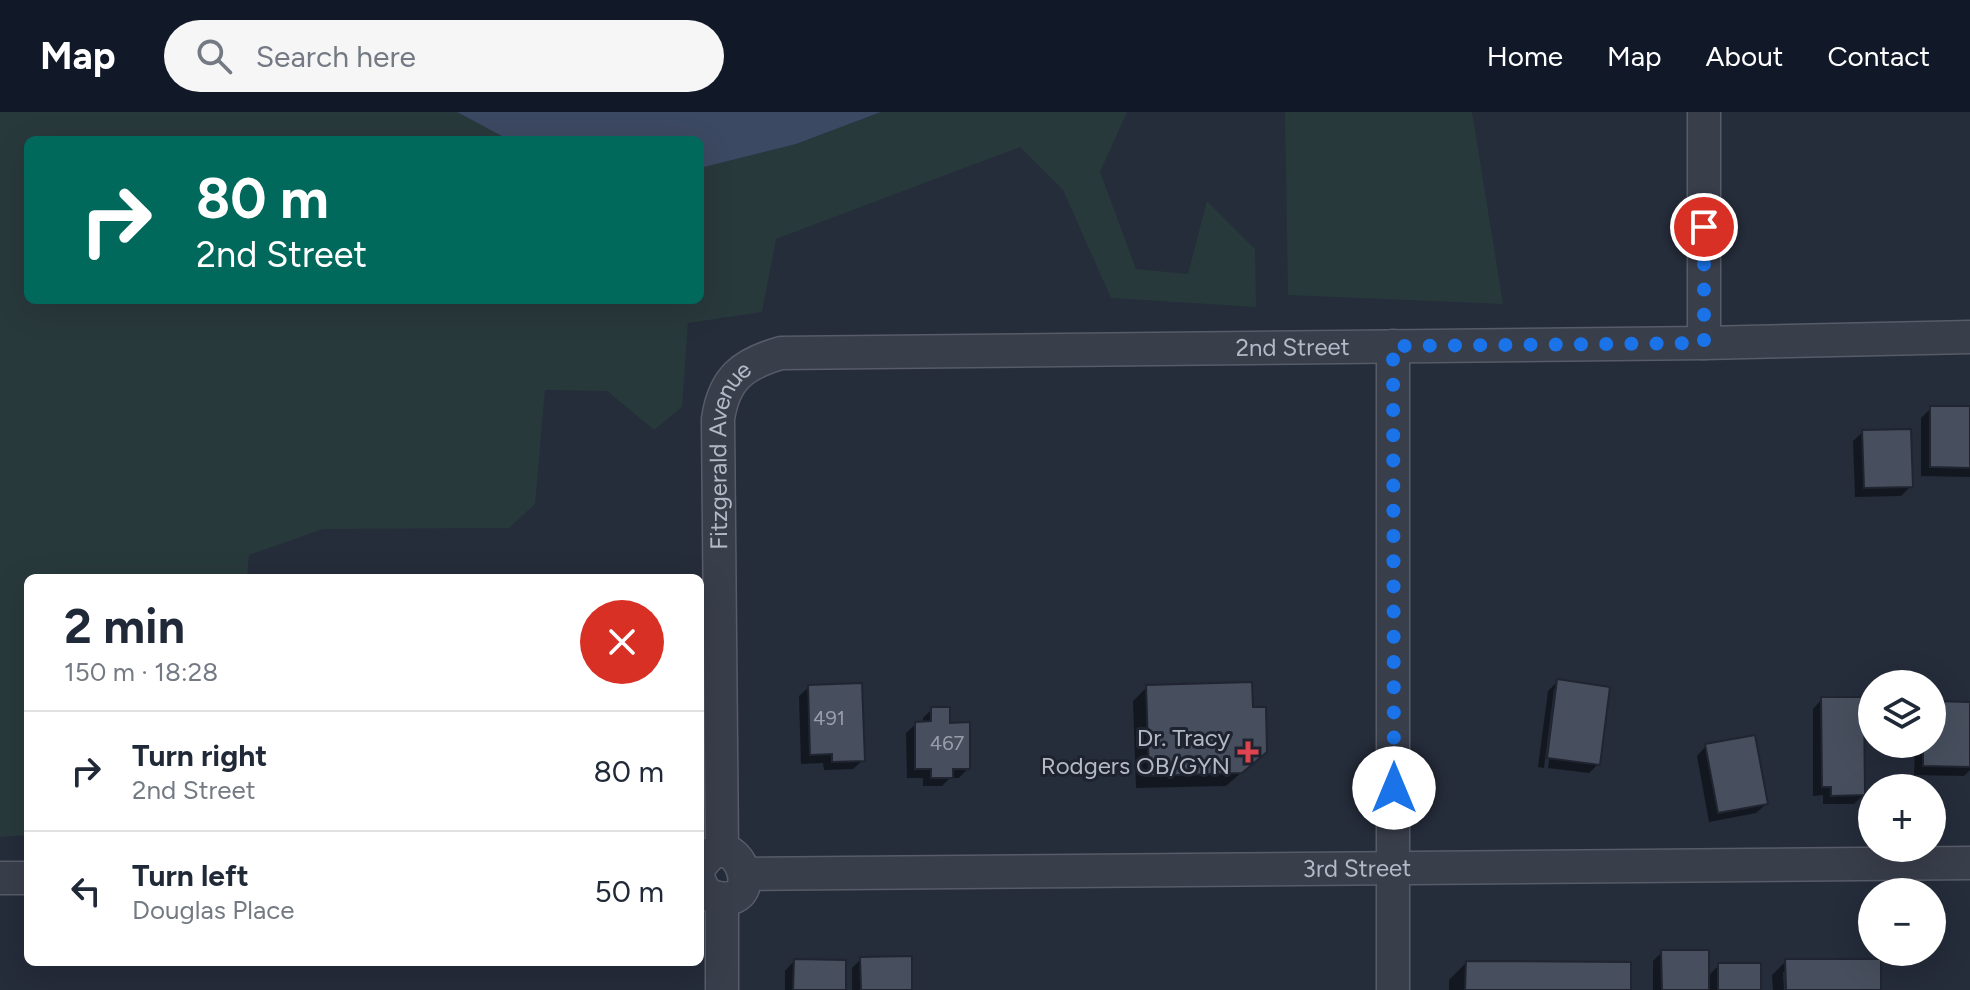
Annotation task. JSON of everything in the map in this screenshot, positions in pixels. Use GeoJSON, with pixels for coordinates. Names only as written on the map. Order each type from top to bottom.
{"type":"FeatureCollection","features":[{"type":"Feature","properties":{"kind":"street"},"geometry":{"type":"LineString","coordinates":[[1704,112],[1704,343]]}},
{"type":"Feature","properties":{"kind":"street","name":"2nd Street"},"geometry":{"type":"LineString","coordinates":[[760,359],[781,353],[1704,343],[1970,337]]}},
{"type":"Feature","properties":{"kind":"street"},"geometry":{"type":"LineString","coordinates":[[1393,346],[1393,990]]}},
{"type":"Feature","properties":{"kind":"street","name":"Fitzgerald Avenue"},"geometry":{"type":"LineString","coordinates":[[711,859],[718,419],[723,395],[734,377],[760,359]]}},
{"type":"Feature","properties":{"kind":"street"},"geometry":{"type":"LineString","coordinates":[[711,859],[735,856],[741,861],[745,874],[742,889],[736,894],[711,891],[722,990]]}},
{"type":"Feature","properties":{"kind":"street","name":"3rd Street"},"geometry":{"type":"LineString","coordinates":[[745,874],[1970,863]]}},
{"type":"Feature","properties":{"kind":"street"},"geometry":{"type":"LineString","coordinates":[[0,878],[24,878]]}},
{"type":"Feature","properties":{"kind":"shaded area"},"geometry":{"type":"Polygon","coordinates":[[[0,112],[457,112],[502,136],[24,136],[24,304],[704,304],[704,167],[796,144],[881,112],[1127,112],[1100,172],[1136,269],[1188,274],[1207,201],[1255,249],[1256,307],[1111,298],[1063,190],[1020,147],[776,239],[762,312],[688,323],[682,407],[654,430],[607,391],[545,390],[535,504],[509,528],[323,529],[249,555],[247,574],[24,574],[24,835],[0,837],[0,112]]]}},
{"type":"Feature","properties":{"kind":"shaded area"},"geometry":{"type":"Polygon","coordinates":[[[1285,112],[1472,112],[1503,304],[1288,295],[1285,112]]]}},
{"type":"Feature","properties":{"kind":"water"},"geometry":{"type":"Polygon","coordinates":[[[457,112],[881,112],[796,144],[704,167],[704,136],[502,136],[457,112]]]}},
{"type":"Feature","properties":{"kind":"building"},"geometry":{"type":"Polygon","coordinates":[[[1930,406],[1970,406],[1970,468],[1930,467],[1930,406]]]}},
{"type":"Feature","properties":{"kind":"building"},"geometry":{"type":"Polygon","coordinates":[[[1911,429],[1913,487],[1864,488],[1862,430],[1911,429]]]}},
{"type":"Feature","properties":{"kind":"building"},"geometry":{"type":"Polygon","coordinates":[[[1557,679],[1610,687],[1600,765],[1547,758],[1557,679]]]}},
{"type":"Feature","properties":{"kind":"building"},"geometry":{"type":"Polygon","coordinates":[[[1252,682],[1253,707],[1266,707],[1267,752],[1242,773],[1149,776],[1146,685],[1252,682]]]}},
{"type":"Feature","properties":{"kind":"building"},"geometry":{"type":"Polygon","coordinates":[[[862,683],[865,761],[832,762],[832,754],[810,755],[808,685],[862,683]]]}},
{"type":"Feature","properties":{"kind":"building"},"geometry":{"type":"Polygon","coordinates":[[[1821,697],[1858,697],[1858,758],[1865,758],[1865,774],[1858,774],[1858,795],[1831,796],[1831,787],[1822,787],[1821,697]]]}},
{"type":"Feature","properties":{"kind":"building"},"geometry":{"type":"Polygon","coordinates":[[[1946,701],[1970,702],[1970,767],[1923,766],[1923,758],[1946,758],[1946,701]]]}},
{"type":"Feature","properties":{"kind":"building"},"geometry":{"type":"Polygon","coordinates":[[[931,707],[950,707],[950,723],[970,722],[970,769],[953,769],[953,778],[931,778],[931,769],[915,769],[915,722],[931,721],[931,707]]]}},
{"type":"Feature","properties":{"kind":"building"},"geometry":{"type":"Polygon","coordinates":[[[1755,735],[1768,804],[1718,813],[1705,744],[1755,735]]]}},
{"type":"Feature","properties":{"kind":"building"},"geometry":{"type":"Polygon","coordinates":[[[1661,950],[1709,950],[1709,990],[1662,990],[1661,950]]]}},
{"type":"Feature","properties":{"kind":"building"},"geometry":{"type":"Polygon","coordinates":[[[912,956],[912,990],[861,990],[860,957],[912,956]]]}},
{"type":"Feature","properties":{"kind":"building"},"geometry":{"type":"Polygon","coordinates":[[[794,959],[846,960],[846,990],[793,990],[794,959]]]}},
{"type":"Feature","properties":{"kind":"building"},"geometry":{"type":"Polygon","coordinates":[[[1785,959],[1858,959],[1858,966],[1881,966],[1881,990],[1786,990],[1785,959]]]}},
{"type":"Feature","properties":{"kind":"building"},"geometry":{"type":"Polygon","coordinates":[[[1466,961],[1631,962],[1631,990],[1465,990],[1466,961]]]}},
{"type":"Feature","properties":{"kind":"building"},"geometry":{"type":"Polygon","coordinates":[[[1718,963],[1761,963],[1761,990],[1718,990],[1718,963]]]}},
{"type":"Feature","properties":{"kind":"place","name":"Dr. Tracy Rodgers OB/GYN"},"geometry":{"type":"Point","coordinates":[1248,752]}},
{"type":"Feature","properties":{"kind":"route"},"geometry":{"type":"LineString","coordinates":[[1394,788],[1393,346],[1704,343],[1704,227]]}}]}
